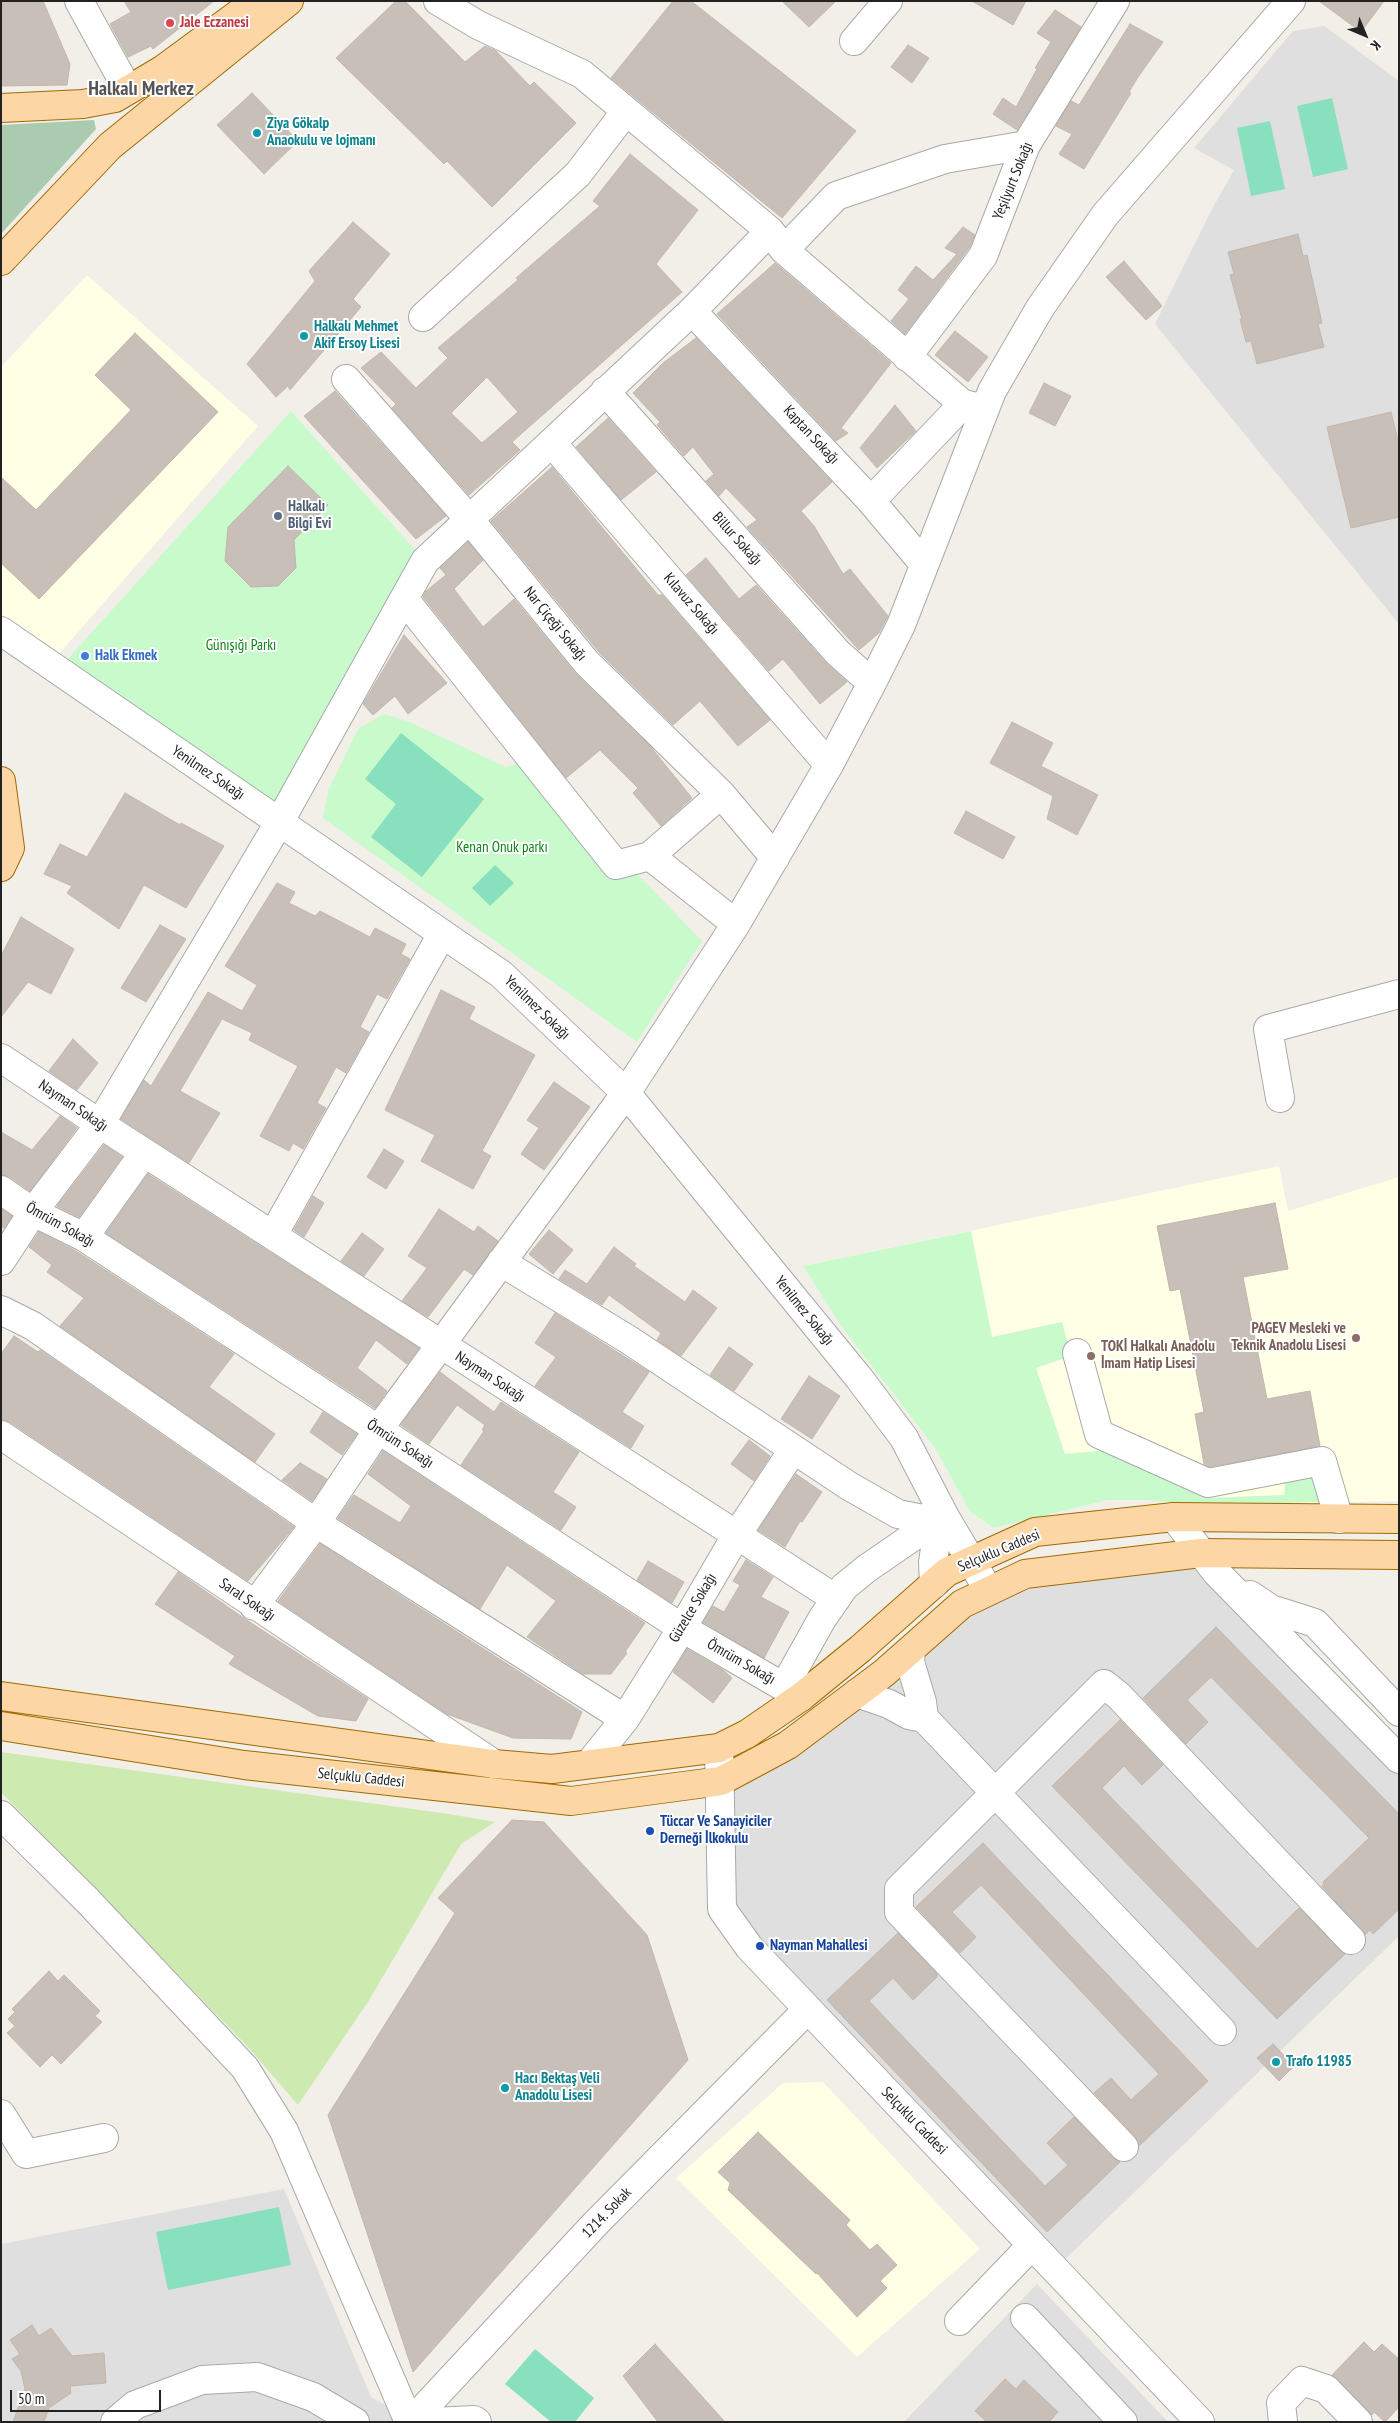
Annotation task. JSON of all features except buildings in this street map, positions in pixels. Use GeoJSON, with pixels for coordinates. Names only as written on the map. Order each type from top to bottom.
{"type":"FeatureCollection","features":[{"type":"Feature","properties":{"kind":"main road"},"geometry":{"type":"LineString","coordinates":[[1,108],[83,104],[115,98],[162,70],[256,1]]}},
{"type":"Feature","properties":{"kind":"main road"},"geometry":{"type":"LineString","coordinates":[[1,261],[110,146],[289,1]]}},
{"type":"Feature","properties":{"kind":"main road"},"geometry":{"type":"LineString","coordinates":[[83,104],[109,113],[116,118],[118,129],[110,146]]}},
{"type":"Feature","properties":{"kind":"main road"},"geometry":{"type":"LineString","coordinates":[[1,781],[10,848],[1,867]]}},
{"type":"Feature","properties":{"kind":"main road","name":"Selçuklu Caddesi"},"geometry":{"type":"LineString","coordinates":[[1,1696],[494,1764],[552,1769],[719,1748],[747,1734],[793,1692],[860,1649],[947,1572],[1036,1532],[1174,1517],[1399,1519]]}},
{"type":"Feature","properties":{"kind":"main road","name":"Selçuklu Caddesi"},"geometry":{"type":"LineString","coordinates":[[1,1726],[244,1765],[572,1802],[721,1781],[788,1745],[857,1694],[911,1650],[962,1604],[1025,1574],[1209,1562],[1399,1555]]}},
{"type":"Feature","properties":{"kind":"street"},"geometry":{"type":"LineString","coordinates":[[79,1],[128,90]]}},
{"type":"Feature","properties":{"kind":"street"},"geometry":{"type":"LineString","coordinates":[[438,1],[478,25],[582,74],[777,240],[907,357],[974,407]]}},
{"type":"Feature","properties":{"kind":"street"},"geometry":{"type":"LineString","coordinates":[[854,41],[888,1]]}},
{"type":"Feature","properties":{"kind":"street","name":"Yeşilyurt Sokağı"},"geometry":{"type":"LineString","coordinates":[[907,357],[983,256],[1026,145],[1115,1]]}},
{"type":"Feature","properties":{"kind":"street"},"geometry":{"type":"LineString","coordinates":[[871,500],[992,391],[1040,308],[1105,215],[1291,1]]}},
{"type":"Feature","properties":{"kind":"street"},"geometry":{"type":"LineString","coordinates":[[424,317],[578,174],[626,111]]}},
{"type":"Feature","properties":{"kind":"street"},"geometry":{"type":"LineString","coordinates":[[1,1261],[33,1212],[100,1124],[280,821],[405,600],[425,561],[692,310],[777,240],[836,196],[945,159],[1026,145]]}},
{"type":"Feature","properties":{"kind":"street","name":"Kaptan Sokağı"},"geometry":{"type":"LineString","coordinates":[[692,310],[871,500],[924,564]]}},
{"type":"Feature","properties":{"kind":"street","name":"Nar Çiçeği Sokağı"},"geometry":{"type":"LineString","coordinates":[[346,379],[470,519],[587,663],[721,794],[775,858]]}},
{"type":"Feature","properties":{"kind":"street","name":"Billur Sokağı"},"geometry":{"type":"LineString","coordinates":[[606,391],[838,653],[872,683]]}},
{"type":"Feature","properties":{"kind":"street"},"geometry":{"type":"LineString","coordinates":[[254,1606],[316,1523],[378,1430],[626,1092],[736,924],[829,765],[901,625],[924,564],[974,407]]}},
{"type":"Feature","properties":{"kind":"street","name":"Kılavuz Sokağı"},"geometry":{"type":"LineString","coordinates":[[552,443],[829,765]]}},
{"type":"Feature","properties":{"kind":"street"},"geometry":{"type":"LineString","coordinates":[[405,600],[616,866],[650,856],[721,794]]}},
{"type":"Feature","properties":{"kind":"street","name":"Yenilmez Sokağı"},"geometry":{"type":"LineString","coordinates":[[1,631],[501,974],[626,1092],[888,1416],[904,1438],[943,1517],[989,1591]]}},
{"type":"Feature","properties":{"kind":"street"},"geometry":{"type":"LineString","coordinates":[[650,856],[736,924]]}},
{"type":"Feature","properties":{"kind":"street"},"geometry":{"type":"LineString","coordinates":[[273,1235],[442,934]]}},
{"type":"Feature","properties":{"kind":"street"},"geometry":{"type":"LineString","coordinates":[[1280,1098],[1268,1029],[1399,994]]}},
{"type":"Feature","properties":{"kind":"street","name":"Nayman Sokağı"},"geometry":{"type":"LineString","coordinates":[[1,1058],[144,1153],[836,1599]]}},
{"type":"Feature","properties":{"kind":"street"},"geometry":{"type":"LineString","coordinates":[[84,1237],[144,1153]]}},
{"type":"Feature","properties":{"kind":"street","name":"Ömrüm Sokağı"},"geometry":{"type":"LineString","coordinates":[[1,1190],[33,1212],[84,1237],[682,1628],[793,1692]]}},
{"type":"Feature","properties":{"kind":"street"},"geometry":{"type":"LineString","coordinates":[[501,1262],[629,1340],[793,1450],[898,1514],[918,1518],[943,1517],[990,1543],[1012,1543]]}},
{"type":"Feature","properties":{"kind":"street"},"geometry":{"type":"LineString","coordinates":[[1,1310],[33,1326],[316,1523],[625,1719]]}},
{"type":"Feature","properties":{"kind":"street"},"geometry":{"type":"LineString","coordinates":[[1077,1353],[1099,1434],[1208,1483],[1322,1461],[1339,1518]]}},
{"type":"Feature","properties":{"kind":"street","name":"Saral Sokağı"},"geometry":{"type":"LineString","coordinates":[[1,1435],[254,1606],[395,1696],[494,1764]]}},
{"type":"Feature","properties":{"kind":"street","name":"Güzelce Sokağı"},"geometry":{"type":"LineString","coordinates":[[589,1764],[625,1719],[682,1628],[736,1536],[793,1450]]}},
{"type":"Feature","properties":{"kind":"street"},"geometry":{"type":"LineString","coordinates":[[934,1584],[937,1535],[943,1517]]}},
{"type":"Feature","properties":{"kind":"street"},"geometry":{"type":"LineString","coordinates":[[793,1692],[836,1599],[844,1587],[866,1569],[943,1517]]}},
{"type":"Feature","properties":{"kind":"street"},"geometry":{"type":"LineString","coordinates":[[1174,1517],[1209,1562],[1399,1759]]}},
{"type":"Feature","properties":{"kind":"street"},"geometry":{"type":"LineString","coordinates":[[1209,1562],[1272,1609],[1315,1623],[1399,1712]]}},
{"type":"Feature","properties":{"kind":"street"},"geometry":{"type":"LineString","coordinates":[[911,1650],[910,1662],[922,1702],[924,1718]]}},
{"type":"Feature","properties":{"kind":"street"},"geometry":{"type":"LineString","coordinates":[[1124,2147],[899,1912],[899,1889],[1104,1684],[1120,1696],[1351,1940]]}},
{"type":"Feature","properties":{"kind":"street"},"geometry":{"type":"LineString","coordinates":[[857,1694],[889,1704],[908,1715],[924,1718],[1222,2031]]}},
{"type":"Feature","properties":{"kind":"street","name":"Selçuklu Caddesi"},"geometry":{"type":"LineString","coordinates":[[719,1748],[722,1908],[749,1947],[1200,2422]]}},
{"type":"Feature","properties":{"kind":"street"},"geometry":{"type":"LineString","coordinates":[[1,1815],[87,1900],[245,2068],[284,2131],[410,2422]]}},
{"type":"Feature","properties":{"kind":"street","name":"1214. Sokak"},"geometry":{"type":"LineString","coordinates":[[410,2422],[596,2224],[808,2009]]}},
{"type":"Feature","properties":{"kind":"street"},"geometry":{"type":"LineString","coordinates":[[1,2114],[26,2154],[104,2138]]}},
{"type":"Feature","properties":{"kind":"street"},"geometry":{"type":"LineString","coordinates":[[959,2321],[1032,2245]]}},
{"type":"Feature","properties":{"kind":"street"},"geometry":{"type":"LineString","coordinates":[[1025,2318],[1123,2422]]}},
{"type":"Feature","properties":{"kind":"street"},"geometry":{"type":"LineString","coordinates":[[115,2422],[135,2405],[202,2380],[257,2377],[313,2397],[355,2422]]}},
{"type":"Feature","properties":{"kind":"street"},"geometry":{"type":"LineString","coordinates":[[1283,2422],[1281,2402],[1302,2381],[1326,2389],[1358,2422]]}},
{"type":"Feature","properties":{"kind":"street"},"geometry":{"type":"LineString","coordinates":[[433,2422],[474,2420],[477,2422]]}},
{"type":"Feature","properties":{"kind":"shaded area"},"geometry":{"type":"Polygon","coordinates":[[[1324,26],[1399,81],[1399,624],[1155,324],[1212,209],[1234,170],[1194,148],[1293,31],[1324,26]]]}},
{"type":"Feature","properties":{"kind":"shaded area"},"geometry":{"type":"Polygon","coordinates":[[[94,120],[96,129],[1,234],[1,125],[94,120]]]}},
{"type":"Feature","properties":{"kind":"shaded area"},"geometry":{"type":"Polygon","coordinates":[[[87,275],[258,426],[58,655],[1,614],[1,367],[87,275]]]}},
{"type":"Feature","properties":{"kind":"shaded area","name":"TOKİ Halkalı Anadolu İmam Hatip Lisesi"},"geometry":{"type":"Polygon","coordinates":[[[1279,1166],[1288,1211],[1399,1177],[1399,1501],[1199,1505],[1145,1500],[1108,1500],[994,1528],[970,1512],[935,1448],[841,1326],[803,1266],[1279,1166]]]}},
{"type":"Feature","properties":{"kind":"shaded area"},"geometry":{"type":"Polygon","coordinates":[[[1201,1553],[1399,1759],[1399,1936],[1055,2269],[722,1909],[721,1781],[1025,1574],[1201,1553]]]}},
{"type":"Feature","properties":{"kind":"shaded area"},"geometry":{"type":"Polygon","coordinates":[[[823,2082],[980,2249],[857,2357],[676,2178],[783,2083],[823,2082]]]}},
{"type":"Feature","properties":{"kind":"shaded area"},"geometry":{"type":"Polygon","coordinates":[[[284,2189],[371,2397],[414,2422],[1,2422],[1,2244],[284,2189]]]}},
{"type":"Feature","properties":{"kind":"shaded area"},"geometry":{"type":"Polygon","coordinates":[[[1037,2284],[1168,2422],[904,2422],[1037,2284]]]}},
{"type":"Feature","properties":{"kind":"green space"},"geometry":{"type":"Polygon","coordinates":[[[1332,98],[1348,169],[1313,177],[1297,106],[1332,98]]]}},
{"type":"Feature","properties":{"kind":"green space"},"geometry":{"type":"Polygon","coordinates":[[[1270,121],[1285,189],[1251,196],[1237,128],[1270,121]]]}},
{"type":"Feature","properties":{"kind":"green space","name":"Günışığı Parkı"},"geometry":{"type":"Polygon","coordinates":[[[291,411],[425,561],[280,821],[58,670],[291,411]]]}},
{"type":"Feature","properties":{"kind":"green space","name":"Kenan Onuk parkı"},"geometry":{"type":"Polygon","coordinates":[[[384,714],[407,721],[506,767],[528,760],[702,941],[637,1042],[323,818],[328,791],[358,729],[384,714]]]}},
{"type":"Feature","properties":{"kind":"green space"},"geometry":{"type":"Polygon","coordinates":[[[401,733],[484,799],[422,877],[371,837],[396,804],[365,779],[401,733]]]}},
{"type":"Feature","properties":{"kind":"green space"},"geometry":{"type":"Polygon","coordinates":[[[495,865],[514,883],[490,906],[472,888],[495,865]]]}},
{"type":"Feature","properties":{"kind":"green space"},"geometry":{"type":"Polygon","coordinates":[[[971,1231],[992,1337],[1062,1322],[1071,1356],[1036,1368],[1065,1454],[1109,1450],[1205,1488],[1207,1498],[1284,1495],[1286,1474],[1317,1475],[1322,1502],[1199,1505],[1145,1500],[1108,1500],[994,1528],[970,1512],[935,1448],[841,1326],[803,1266],[971,1231]]]}},
{"type":"Feature","properties":{"kind":"green space"},"geometry":{"type":"Polygon","coordinates":[[[1,1752],[495,1822],[461,1844],[368,2002],[298,2105],[248,2047],[1,1792],[1,1752]]]}},
{"type":"Feature","properties":{"kind":"green space"},"geometry":{"type":"Polygon","coordinates":[[[279,2207],[291,2265],[168,2290],[156,2232],[279,2207]]]}},
{"type":"Feature","properties":{"kind":"green space"},"geometry":{"type":"Polygon","coordinates":[[[535,2349],[594,2398],[575,2422],[551,2422],[505,2384],[535,2349]]]}},
{"type":"Feature","properties":{"kind":"place","name":"Jale Eczanesi"},"geometry":{"type":"Point","coordinates":[170,23]}},
{"type":"Feature","properties":{"kind":"place","name":"Ziya Gökalp Anaokulu ve lojmanı"},"geometry":{"type":"Point","coordinates":[257,133]}},
{"type":"Feature","properties":{"kind":"place","name":"Halkalı Mehmet Akif Ersoy Lisesi"},"geometry":{"type":"Point","coordinates":[304,336]}},
{"type":"Feature","properties":{"kind":"place","name":"Halkalı Bilgi Evi"},"geometry":{"type":"Point","coordinates":[278,516]}},
{"type":"Feature","properties":{"kind":"place","name":"Halk Ekmek"},"geometry":{"type":"Point","coordinates":[85,656]}},
{"type":"Feature","properties":{"kind":"place","name":"PAGEV Mesleki ve Teknik Anadolu Lisesi"},"geometry":{"type":"Point","coordinates":[1356,1338]}},
{"type":"Feature","properties":{"kind":"place","name":"TOKİ Halkalı Anadolu İmam Hatip Lisesi"},"geometry":{"type":"Point","coordinates":[1091,1356]}},
{"type":"Feature","properties":{"kind":"place","name":"Tüccar Ve Sanayiciler Derneği İlkokulu"},"geometry":{"type":"Point","coordinates":[650,1831]}},
{"type":"Feature","properties":{"kind":"place","name":"Nayman Mahallesi"},"geometry":{"type":"Point","coordinates":[760,1946]}},
{"type":"Feature","properties":{"kind":"place","name":"Trafo 11985"},"geometry":{"type":"Point","coordinates":[1276,2062]}},
{"type":"Feature","properties":{"kind":"place","name":"Hacı Bektaş Veli Anadolu Lisesi"},"geometry":{"type":"Point","coordinates":[505,2088]}},
{"type":"Feature","properties":{"kind":"district","name":"Halkalı Merkez"},"geometry":{"type":"Point","coordinates":[141,89]}}]}
